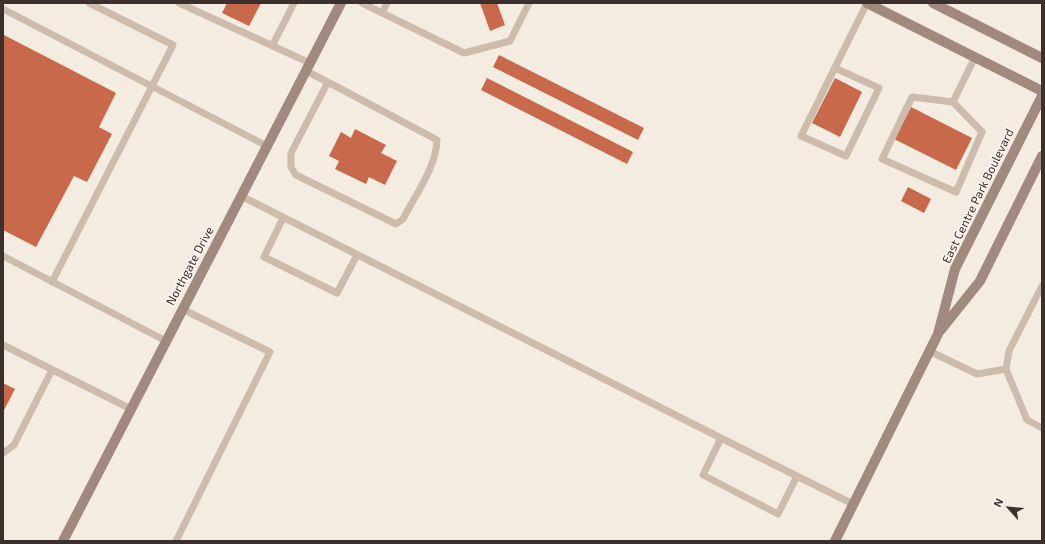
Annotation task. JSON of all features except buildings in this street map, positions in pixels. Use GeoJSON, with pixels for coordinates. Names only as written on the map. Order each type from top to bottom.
{"type":"FeatureCollection","features":[{"type":"Feature","properties":{"kind":"street","name":"Northgate Drive"},"geometry":{"type":"LineString","coordinates":[[62,541],[341,3]]}},
{"type":"Feature","properties":{"kind":"street"},"geometry":{"type":"LineString","coordinates":[[867,3],[1042,91]]}},
{"type":"Feature","properties":{"kind":"street"},"geometry":{"type":"LineString","coordinates":[[933,3],[1042,58]]}},
{"type":"Feature","properties":{"kind":"street","name":"East Centre Park Boulevard"},"geometry":{"type":"LineString","coordinates":[[938,334],[955,269],[1042,96]]}},
{"type":"Feature","properties":{"kind":"street","name":"East Centre Park Boulevard"},"geometry":{"type":"LineString","coordinates":[[835,541],[938,334],[980,281],[1042,156]]}},
{"type":"Feature","properties":{"kind":"lane"},"geometry":{"type":"LineString","coordinates":[[52,282],[173,45],[89,3]]}},
{"type":"Feature","properties":{"kind":"lane"},"geometry":{"type":"LineString","coordinates":[[179,3],[272,46],[308,67],[328,82],[437,140],[437,150],[430,169],[403,219],[396,224],[296,175],[291,167],[292,153],[328,82]]}},
{"type":"Feature","properties":{"kind":"lane"},"geometry":{"type":"LineString","coordinates":[[272,46],[294,3]]}},
{"type":"Feature","properties":{"kind":"lane"},"geometry":{"type":"LineString","coordinates":[[362,3],[464,52],[510,42],[529,3]]}},
{"type":"Feature","properties":{"kind":"lane"},"geometry":{"type":"LineString","coordinates":[[382,13],[387,3]]}},
{"type":"Feature","properties":{"kind":"lane"},"geometry":{"type":"LineString","coordinates":[[835,68],[879,88],[846,156],[801,136],[867,3]]}},
{"type":"Feature","properties":{"kind":"lane"},"geometry":{"type":"LineString","coordinates":[[3,10],[267,146]]}},
{"type":"Feature","properties":{"kind":"lane"},"geometry":{"type":"LineString","coordinates":[[953,102],[975,56]]}},
{"type":"Feature","properties":{"kind":"lane"},"geometry":{"type":"LineString","coordinates":[[912,97],[953,102],[982,132],[956,192],[882,159],[912,97]]}},
{"type":"Feature","properties":{"kind":"lane"},"geometry":{"type":"LineString","coordinates":[[241,196],[853,504]]}},
{"type":"Feature","properties":{"kind":"lane"},"geometry":{"type":"LineString","coordinates":[[283,218],[264,257],[337,293],[357,255]]}},
{"type":"Feature","properties":{"kind":"lane"},"geometry":{"type":"LineString","coordinates":[[3,256],[166,341]]}},
{"type":"Feature","properties":{"kind":"lane"},"geometry":{"type":"LineString","coordinates":[[1042,286],[1009,351],[1006,369],[1027,420],[1042,428]]}},
{"type":"Feature","properties":{"kind":"lane"},"geometry":{"type":"LineString","coordinates":[[176,541],[270,352],[182,309]]}},
{"type":"Feature","properties":{"kind":"lane"},"geometry":{"type":"LineString","coordinates":[[3,346],[131,409]]}},
{"type":"Feature","properties":{"kind":"lane"},"geometry":{"type":"LineString","coordinates":[[929,351],[977,374],[1006,369]]}},
{"type":"Feature","properties":{"kind":"lane"},"geometry":{"type":"LineString","coordinates":[[3,453],[14,445],[52,370]]}},
{"type":"Feature","properties":{"kind":"lane"},"geometry":{"type":"LineString","coordinates":[[721,438],[703,475],[778,514],[798,476]]}}]}
